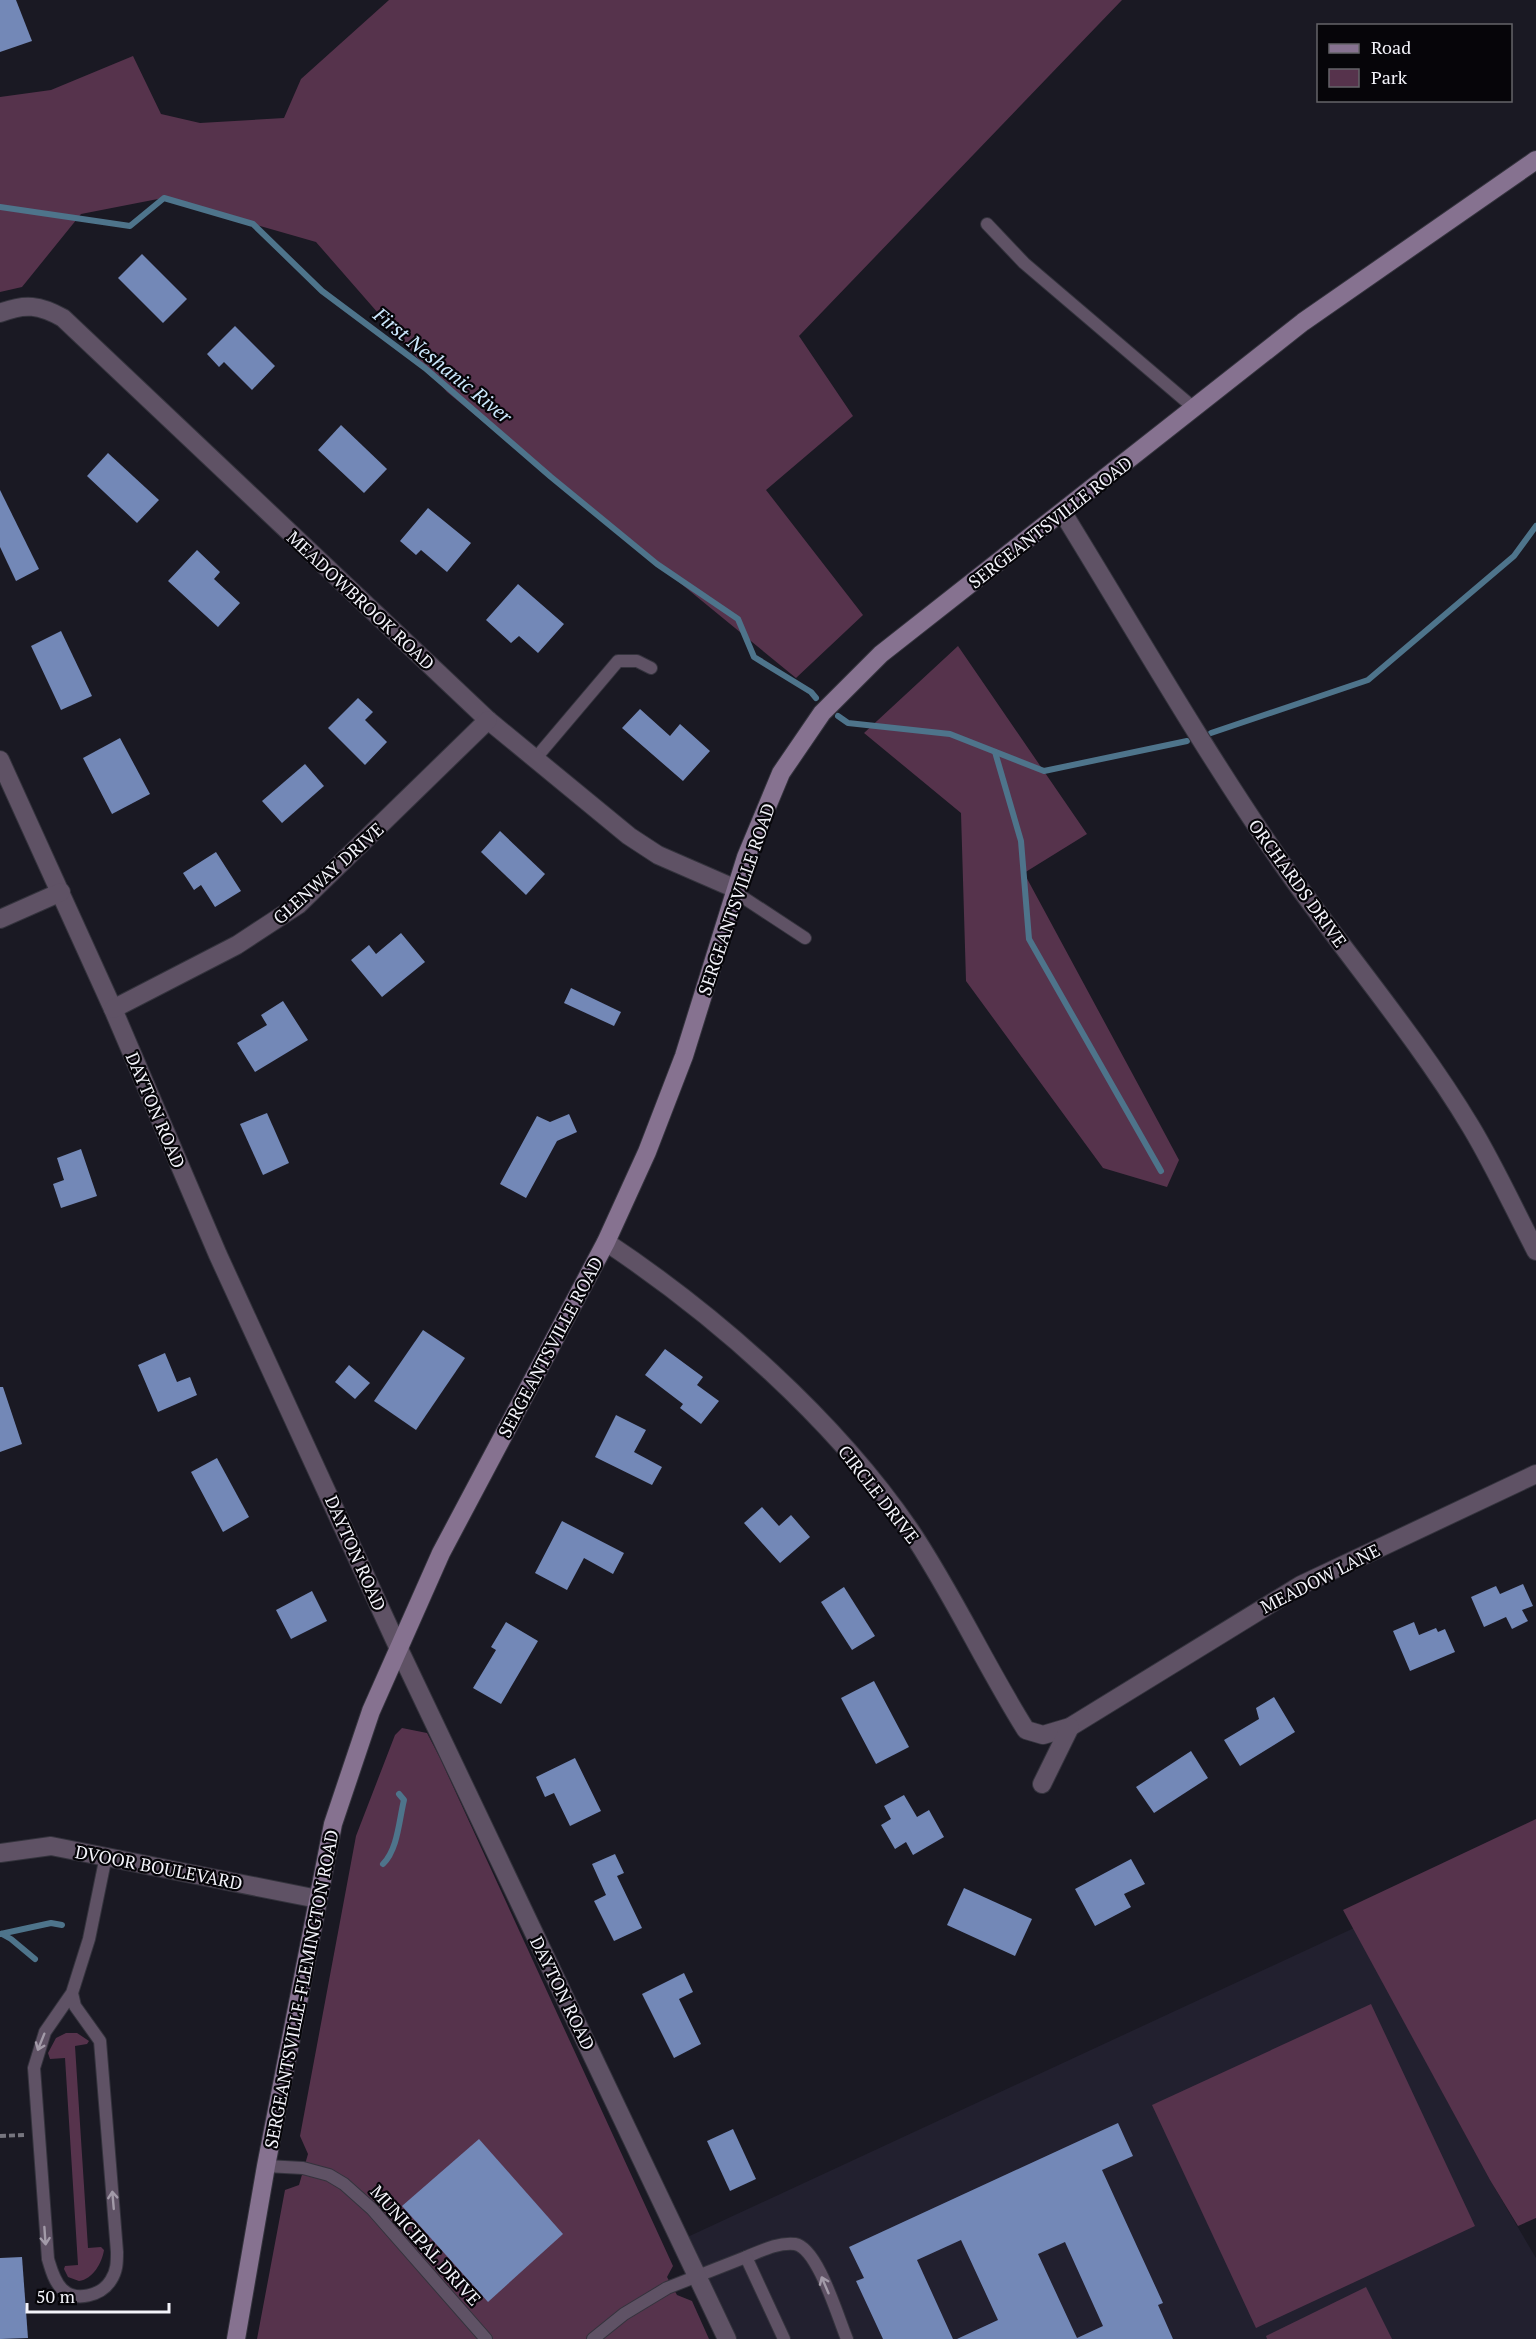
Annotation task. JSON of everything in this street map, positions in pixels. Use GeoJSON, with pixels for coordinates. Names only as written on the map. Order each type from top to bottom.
{"type":"FeatureCollection","features":[{"type":"Feature","properties":{"kind":"main road","name":"SERGEANTSVILLE ROAD"},"geometry":{"type":"LineString","coordinates":[[398,1647],[441,1553],[606,1242],[647,1152],[684,1056],[750,848],[782,773],[822,713],[881,654],[1063,513],[1302,322],[1440,224],[1536,160]]}},
{"type":"Feature","properties":{"kind":"main road","name":"SERGEANTSVILLE-FLEMINGTON ROAD"},"geometry":{"type":"LineString","coordinates":[[236,2339],[266,2166],[333,1824],[370,1711],[398,1647]]}},
{"type":"Feature","properties":{"kind":"street","name":"MEADOWBROOK ROAD"},"geometry":{"type":"LineString","coordinates":[[0,313],[27,304],[46,309],[63,318],[488,720],[629,836],[658,855],[736,890]]}},
{"type":"Feature","properties":{"kind":"street","name":"ORCHARDS DRIVE"},"geometry":{"type":"LineString","coordinates":[[1063,513],[1226,781],[1282,863],[1395,1015],[1470,1126],[1510,1197],[1536,1251]]}},
{"type":"Feature","properties":{"kind":"street","name":"GLENWAY DRIVE"},"geometry":{"type":"LineString","coordinates":[[113,1009],[237,945],[298,905],[488,720]]}},
{"type":"Feature","properties":{"kind":"street","name":"DAYTON ROAD"},"geometry":{"type":"LineString","coordinates":[[0,760],[113,1009],[218,1255],[398,1647],[727,2339]]}},
{"type":"Feature","properties":{"kind":"street"},"geometry":{"type":"LineString","coordinates":[[0,919],[61,892]]}},
{"type":"Feature","properties":{"kind":"street","name":"CIRCLE DRIVE"},"geometry":{"type":"LineString","coordinates":[[606,1242],[688,1300],[802,1402],[848,1451],[910,1531],[1026,1730],[1043,1735],[1070,1727],[1113,1700]]}},
{"type":"Feature","properties":{"kind":"street","name":"MEADOW LANE"},"geometry":{"type":"LineString","coordinates":[[1113,1700],[1262,1607],[1310,1581],[1536,1474]]}},
{"type":"Feature","properties":{"kind":"street"},"geometry":{"type":"LineString","coordinates":[[1042,1784],[1070,1727]]}},
{"type":"Feature","properties":{"kind":"street","name":"DVOOR BOULEVARD"},"geometry":{"type":"LineString","coordinates":[[0,1853],[51,1846],[318,1899]]}},
{"type":"Feature","properties":{"kind":"lane"},"geometry":{"type":"LineString","coordinates":[[987,224],[1024,263],[1194,408]]}},
{"type":"Feature","properties":{"kind":"lane"},"geometry":{"type":"LineString","coordinates":[[535,759],[618,661],[637,661],[651,668]]}},
{"type":"Feature","properties":{"kind":"lane"},"geometry":{"type":"LineString","coordinates":[[736,890],[805,938]]}},
{"type":"Feature","properties":{"kind":"lane"},"geometry":{"type":"LineString","coordinates":[[72,1993],[75,2006],[100,2041],[117,2252],[116,2269],[111,2281],[96,2294],[77,2297],[63,2290],[54,2277],[48,2259],[34,2068],[45,2032],[72,1993],[89,1939],[106,1856]]}},
{"type":"Feature","properties":{"kind":"lane","name":"MUNICIPAL DRIVE"},"geometry":{"type":"LineString","coordinates":[[266,2166],[303,2168],[329,2175],[344,2184],[372,2209],[486,2339]]}},
{"type":"Feature","properties":{"kind":"lane"},"geometry":{"type":"LineString","coordinates":[[592,2339],[632,2309],[667,2288],[772,2246],[796,2244],[812,2255],[847,2339]]}},
{"type":"Feature","properties":{"kind":"lane"},"geometry":{"type":"LineString","coordinates":[[746,2257],[784,2339]]}},
{"type":"Feature","properties":{"kind":"path"},"geometry":{"type":"LineString","coordinates":[[0,2136],[24,2135]]}},
{"type":"Feature","properties":{"kind":"shaded area"},"geometry":{"type":"Polygon","coordinates":[[[1354,1928],[1490,2180],[1536,2258],[1536,2339],[727,2339],[681,2240],[1354,1928]]]}},
{"type":"Feature","properties":{"kind":"green space"},"geometry":{"type":"Polygon","coordinates":[[[389,0],[1122,0],[799,336],[853,416],[766,490],[863,615],[796,678],[447,392],[316,242],[163,198],[81,214],[22,287],[0,292],[0,97],[51,90],[133,56],[161,114],[200,123],[284,118],[301,79],[389,0]]]}},
{"type":"Feature","properties":{"kind":"green space"},"geometry":{"type":"Polygon","coordinates":[[[958,646],[1087,834],[1024,873],[1179,1160],[1167,1187],[1103,1168],[966,981],[961,813],[864,733],[958,646]]]}},
{"type":"Feature","properties":{"kind":"green space"},"geometry":{"type":"Polygon","coordinates":[[[402,1728],[427,1733],[440,1758],[673,2266],[667,2277],[677,2295],[692,2301],[709,2339],[257,2339],[285,2190],[299,2185],[308,2154],[300,2136],[356,1836],[395,1735],[402,1728]]]}},
{"type":"Feature","properties":{"kind":"green space"},"geometry":{"type":"Polygon","coordinates":[[[1536,1819],[1536,2218],[1518,2226],[1490,2180],[1343,1910],[1536,1819]]]}},
{"type":"Feature","properties":{"kind":"green space"},"geometry":{"type":"Polygon","coordinates":[[[1371,2004],[1475,2226],[1256,2328],[1152,2105],[1371,2004]]]}},
{"type":"Feature","properties":{"kind":"green space"},"geometry":{"type":"Polygon","coordinates":[[[66,2033],[77,2033],[89,2041],[87,2044],[75,2046],[88,2248],[101,2247],[104,2250],[96,2270],[89,2277],[79,2281],[68,2277],[64,2269],[65,2266],[78,2265],[65,2058],[50,2059],[48,2053],[56,2038],[66,2033]]]}},
{"type":"Feature","properties":{"kind":"green space"},"geometry":{"type":"Polygon","coordinates":[[[1366,2287],[1392,2339],[1267,2339],[1266,2336],[1366,2287]]]}},
{"type":"Feature","properties":{"kind":"building"},"geometry":{"type":"Polygon","coordinates":[[[0,0],[16,0],[32,41],[0,52],[0,0]]]}},
{"type":"Feature","properties":{"kind":"building"},"geometry":{"type":"Polygon","coordinates":[[[142,254],[187,299],[163,323],[118,278],[142,254]]]}},
{"type":"Feature","properties":{"kind":"building"},"geometry":{"type":"Polygon","coordinates":[[[235,326],[275,366],[252,390],[224,362],[219,367],[207,354],[235,326]]]}},
{"type":"Feature","properties":{"kind":"building"},"geometry":{"type":"Polygon","coordinates":[[[341,425],[387,469],[364,493],[318,450],[341,425]]]}},
{"type":"Feature","properties":{"kind":"building"},"geometry":{"type":"Polygon","coordinates":[[[108,453],[159,500],[137,523],[87,476],[108,453]]]}},
{"type":"Feature","properties":{"kind":"building"},"geometry":{"type":"Polygon","coordinates":[[[0,490],[39,569],[16,581],[0,547],[0,490]]]}},
{"type":"Feature","properties":{"kind":"building"},"geometry":{"type":"Polygon","coordinates":[[[428,508],[471,543],[447,572],[421,550],[416,555],[400,541],[428,508]]]}},
{"type":"Feature","properties":{"kind":"building"},"geometry":{"type":"Polygon","coordinates":[[[197,550],[220,572],[214,579],[240,603],[218,627],[168,581],[197,550]]]}},
{"type":"Feature","properties":{"kind":"building"},"geometry":{"type":"Polygon","coordinates":[[[518,584],[564,624],[538,653],[519,636],[511,643],[486,620],[518,584]]]}},
{"type":"Feature","properties":{"kind":"building"},"geometry":{"type":"Polygon","coordinates":[[[61,631],[92,696],[61,710],[31,646],[61,631]]]}},
{"type":"Feature","properties":{"kind":"building"},"geometry":{"type":"Polygon","coordinates":[[[358,698],[373,712],[365,720],[387,742],[365,765],[328,728],[358,698]]]}},
{"type":"Feature","properties":{"kind":"building"},"geometry":{"type":"Polygon","coordinates":[[[640,709],[670,736],[680,724],[710,751],[683,781],[622,728],[640,709]]]}},
{"type":"Feature","properties":{"kind":"building"},"geometry":{"type":"Polygon","coordinates":[[[120,738],[150,794],[112,814],[83,758],[120,738]]]}},
{"type":"Feature","properties":{"kind":"building"},"geometry":{"type":"Polygon","coordinates":[[[305,764],[324,786],[282,823],[262,801],[305,764]]]}},
{"type":"Feature","properties":{"kind":"building"},"geometry":{"type":"Polygon","coordinates":[[[500,831],[545,874],[526,895],[481,852],[500,831]]]}},
{"type":"Feature","properties":{"kind":"building"},"geometry":{"type":"Polygon","coordinates":[[[216,852],[241,891],[215,907],[201,885],[194,890],[183,873],[216,852]]]}},
{"type":"Feature","properties":{"kind":"building"},"geometry":{"type":"Polygon","coordinates":[[[401,933],[425,962],[382,997],[351,960],[369,945],[376,954],[401,933]]]}},
{"type":"Feature","properties":{"kind":"building"},"geometry":{"type":"Polygon","coordinates":[[[571,988],[621,1012],[614,1026],[564,1003],[571,988]]]}},
{"type":"Feature","properties":{"kind":"building"},"geometry":{"type":"Polygon","coordinates":[[[283,1001],[308,1040],[255,1072],[237,1043],[267,1025],[261,1015],[283,1001]]]}},
{"type":"Feature","properties":{"kind":"building"},"geometry":{"type":"Polygon","coordinates":[[[267,1113],[289,1163],[263,1175],[240,1124],[267,1113]]]}},
{"type":"Feature","properties":{"kind":"building"},"geometry":{"type":"Polygon","coordinates":[[[569,1114],[577,1132],[557,1141],[526,1198],[500,1184],[537,1116],[550,1122],[569,1114]]]}},
{"type":"Feature","properties":{"kind":"building"},"geometry":{"type":"Polygon","coordinates":[[[81,1149],[97,1196],[61,1208],[53,1184],[64,1180],[57,1158],[81,1149]]]}},
{"type":"Feature","properties":{"kind":"building"},"geometry":{"type":"Polygon","coordinates":[[[423,1330],[465,1358],[416,1430],[374,1401],[423,1330]]]}},
{"type":"Feature","properties":{"kind":"building"},"geometry":{"type":"Polygon","coordinates":[[[665,1349],[703,1377],[697,1385],[719,1401],[701,1424],[680,1408],[683,1404],[645,1375],[665,1349]]]}},
{"type":"Feature","properties":{"kind":"building"},"geometry":{"type":"Polygon","coordinates":[[[165,1353],[177,1382],[190,1377],[197,1395],[158,1412],[138,1365],[165,1353]]]}},
{"type":"Feature","properties":{"kind":"building"},"geometry":{"type":"Polygon","coordinates":[[[349,1365],[370,1383],[355,1399],[335,1382],[349,1365]]]}},
{"type":"Feature","properties":{"kind":"building"},"geometry":{"type":"Polygon","coordinates":[[[0,1387],[3,1387],[22,1444],[0,1452],[0,1387]]]}},
{"type":"Feature","properties":{"kind":"building"},"geometry":{"type":"Polygon","coordinates":[[[616,1415],[646,1430],[634,1452],[662,1467],[652,1485],[595,1457],[616,1415]]]}},
{"type":"Feature","properties":{"kind":"building"},"geometry":{"type":"Polygon","coordinates":[[[217,1458],[249,1517],[223,1532],[191,1472],[217,1458]]]}},
{"type":"Feature","properties":{"kind":"building"},"geometry":{"type":"Polygon","coordinates":[[[762,1507],[779,1526],[791,1515],[810,1537],[780,1563],[744,1523],[762,1507]]]}},
{"type":"Feature","properties":{"kind":"building"},"geometry":{"type":"Polygon","coordinates":[[[562,1521],[624,1553],[613,1574],[584,1558],[567,1590],[535,1573],[562,1521]]]}},
{"type":"Feature","properties":{"kind":"building"},"geometry":{"type":"Polygon","coordinates":[[[1523,1584],[1533,1606],[1522,1610],[1528,1621],[1512,1629],[1506,1617],[1484,1627],[1471,1597],[1496,1586],[1500,1594],[1523,1584]]]}},
{"type":"Feature","properties":{"kind":"building"},"geometry":{"type":"Polygon","coordinates":[[[844,1587],[875,1636],[852,1650],[821,1602],[844,1587]]]}},
{"type":"Feature","properties":{"kind":"building"},"geometry":{"type":"Polygon","coordinates":[[[312,1591],[327,1621],[291,1639],[276,1610],[312,1591]]]}},
{"type":"Feature","properties":{"kind":"building"},"geometry":{"type":"Polygon","coordinates":[[[506,1622],[538,1641],[501,1704],[473,1688],[496,1650],[491,1647],[506,1622]]]}},
{"type":"Feature","properties":{"kind":"building"},"geometry":{"type":"Polygon","coordinates":[[[1414,1622],[1419,1635],[1436,1628],[1438,1632],[1445,1629],[1455,1652],[1410,1671],[1393,1631],[1414,1622]]]}},
{"type":"Feature","properties":{"kind":"building"},"geometry":{"type":"Polygon","coordinates":[[[874,1681],[909,1747],[876,1764],[841,1698],[874,1681]]]}},
{"type":"Feature","properties":{"kind":"building"},"geometry":{"type":"Polygon","coordinates":[[[1274,1697],[1295,1732],[1240,1766],[1224,1740],[1259,1719],[1256,1708],[1274,1697]]]}},
{"type":"Feature","properties":{"kind":"building"},"geometry":{"type":"Polygon","coordinates":[[[1191,1751],[1208,1778],[1154,1813],[1136,1787],[1191,1751]]]}},
{"type":"Feature","properties":{"kind":"building"},"geometry":{"type":"Polygon","coordinates":[[[575,1758],[601,1811],[570,1826],[554,1793],[545,1797],[536,1777],[575,1758]]]}},
{"type":"Feature","properties":{"kind":"building"},"geometry":{"type":"Polygon","coordinates":[[[904,1795],[917,1817],[929,1810],[944,1837],[913,1855],[906,1842],[895,1849],[881,1825],[891,1819],[884,1806],[904,1795]]]}},
{"type":"Feature","properties":{"kind":"building"},"geometry":{"type":"Polygon","coordinates":[[[615,1854],[624,1873],[617,1876],[642,1928],[614,1941],[594,1901],[606,1895],[592,1864],[615,1854]]]}},
{"type":"Feature","properties":{"kind":"building"},"geometry":{"type":"Polygon","coordinates":[[[1131,1859],[1145,1884],[1124,1894],[1131,1907],[1095,1926],[1075,1889],[1131,1859]]]}},
{"type":"Feature","properties":{"kind":"building"},"geometry":{"type":"Polygon","coordinates":[[[964,1888],[1032,1919],[1015,1956],[947,1925],[964,1888]]]}},
{"type":"Feature","properties":{"kind":"building"},"geometry":{"type":"Polygon","coordinates":[[[684,1973],[693,1992],[679,1999],[701,2044],[674,2058],[642,1994],[684,1973]]]}},
{"type":"Feature","properties":{"kind":"building"},"geometry":{"type":"Polygon","coordinates":[[[1118,2123],[1133,2156],[1102,2170],[1163,2303],[1158,2305],[1173,2339],[957,2339],[998,2320],[961,2240],[917,2260],[953,2339],[883,2339],[856,2281],[864,2278],[849,2247],[1118,2123]],[[1065,2242],[1038,2254],[1077,2338],[1103,2326],[1065,2242]]]}},
{"type":"Feature","properties":{"kind":"building"},"geometry":{"type":"Polygon","coordinates":[[[733,2129],[756,2179],[730,2191],[707,2141],[733,2129]]]}},
{"type":"Feature","properties":{"kind":"building"},"geometry":{"type":"Polygon","coordinates":[[[479,2139],[563,2234],[488,2302],[402,2206],[479,2139]]]}},
{"type":"Feature","properties":{"kind":"building"},"geometry":{"type":"Polygon","coordinates":[[[22,2257],[28,2338],[0,2339],[0,2258],[22,2257]]]}},
{"type":"Feature","properties":{"kind":"waterway","name":"First Neshanic River"},"geometry":{"type":"LineString","coordinates":[[0,207],[130,226],[164,198],[253,224],[322,291],[425,368],[551,477],[657,564],[738,619],[754,657],[811,692],[816,698]]}},
{"type":"Feature","properties":{"kind":"waterway"},"geometry":{"type":"LineString","coordinates":[[1211,733],[1368,680],[1514,556],[1536,526]]}},
{"type":"Feature","properties":{"kind":"waterway"},"geometry":{"type":"LineString","coordinates":[[838,716],[848,723],[950,734],[1044,771],[1187,741]]}},
{"type":"Feature","properties":{"kind":"waterway"},"geometry":{"type":"LineString","coordinates":[[995,752],[1021,841],[1029,939],[1161,1171]]}},
{"type":"Feature","properties":{"kind":"waterway"},"geometry":{"type":"LineString","coordinates":[[383,1864],[392,1850],[397,1834],[404,1800],[399,1794]]}},
{"type":"Feature","properties":{"kind":"waterway"},"geometry":{"type":"LineString","coordinates":[[0,1934],[51,1923],[62,1925]]}},
{"type":"Feature","properties":{"kind":"waterway"},"geometry":{"type":"LineString","coordinates":[[2,1934],[35,1959]]}}]}
